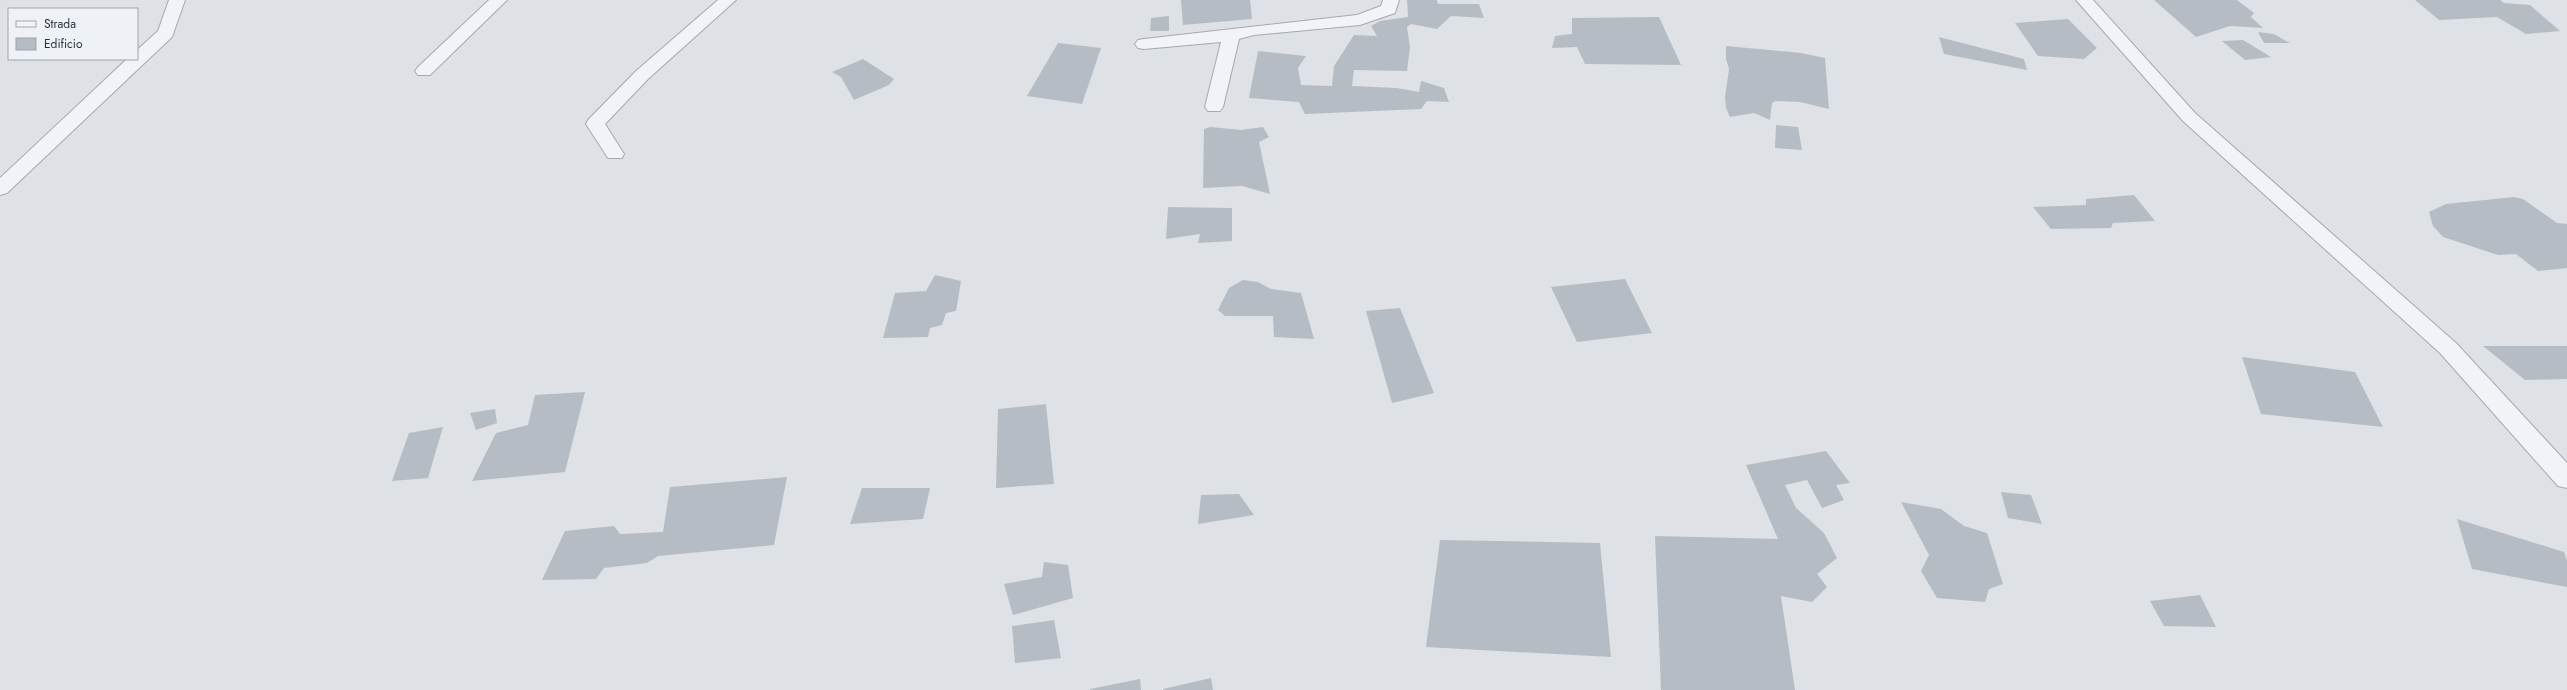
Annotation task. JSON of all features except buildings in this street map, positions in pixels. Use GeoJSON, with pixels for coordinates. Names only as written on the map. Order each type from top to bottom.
{"type":"FeatureCollection","features":[{"type":"Feature","properties":{"kind":"street"},"geometry":{"type":"LineString","coordinates":[[138,58],[166,33],[177,0]]}},
{"type":"Feature","properties":{"kind":"street"},"geometry":{"type":"LineString","coordinates":[[424,71],[500,0]]}},
{"type":"Feature","properties":{"kind":"street"},"geometry":{"type":"LineString","coordinates":[[615,154],[595,124],[617,98],[647,70],[728,0]]}},
{"type":"Feature","properties":{"kind":"street"},"geometry":{"type":"LineString","coordinates":[[1144,44],[1231,36],[1254,30],[1360,20],[1389,9],[1391,0]]}},
{"type":"Feature","properties":{"kind":"street"},"geometry":{"type":"LineString","coordinates":[[2084,0],[2189,116],[2448,348],[2567,479]]}},
{"type":"Feature","properties":{"kind":"street"},"geometry":{"type":"LineString","coordinates":[[1214,107],[1231,36]]}},
{"type":"Feature","properties":{"kind":"street"},"geometry":{"type":"LineString","coordinates":[[0,190],[136,60]]}}]}
